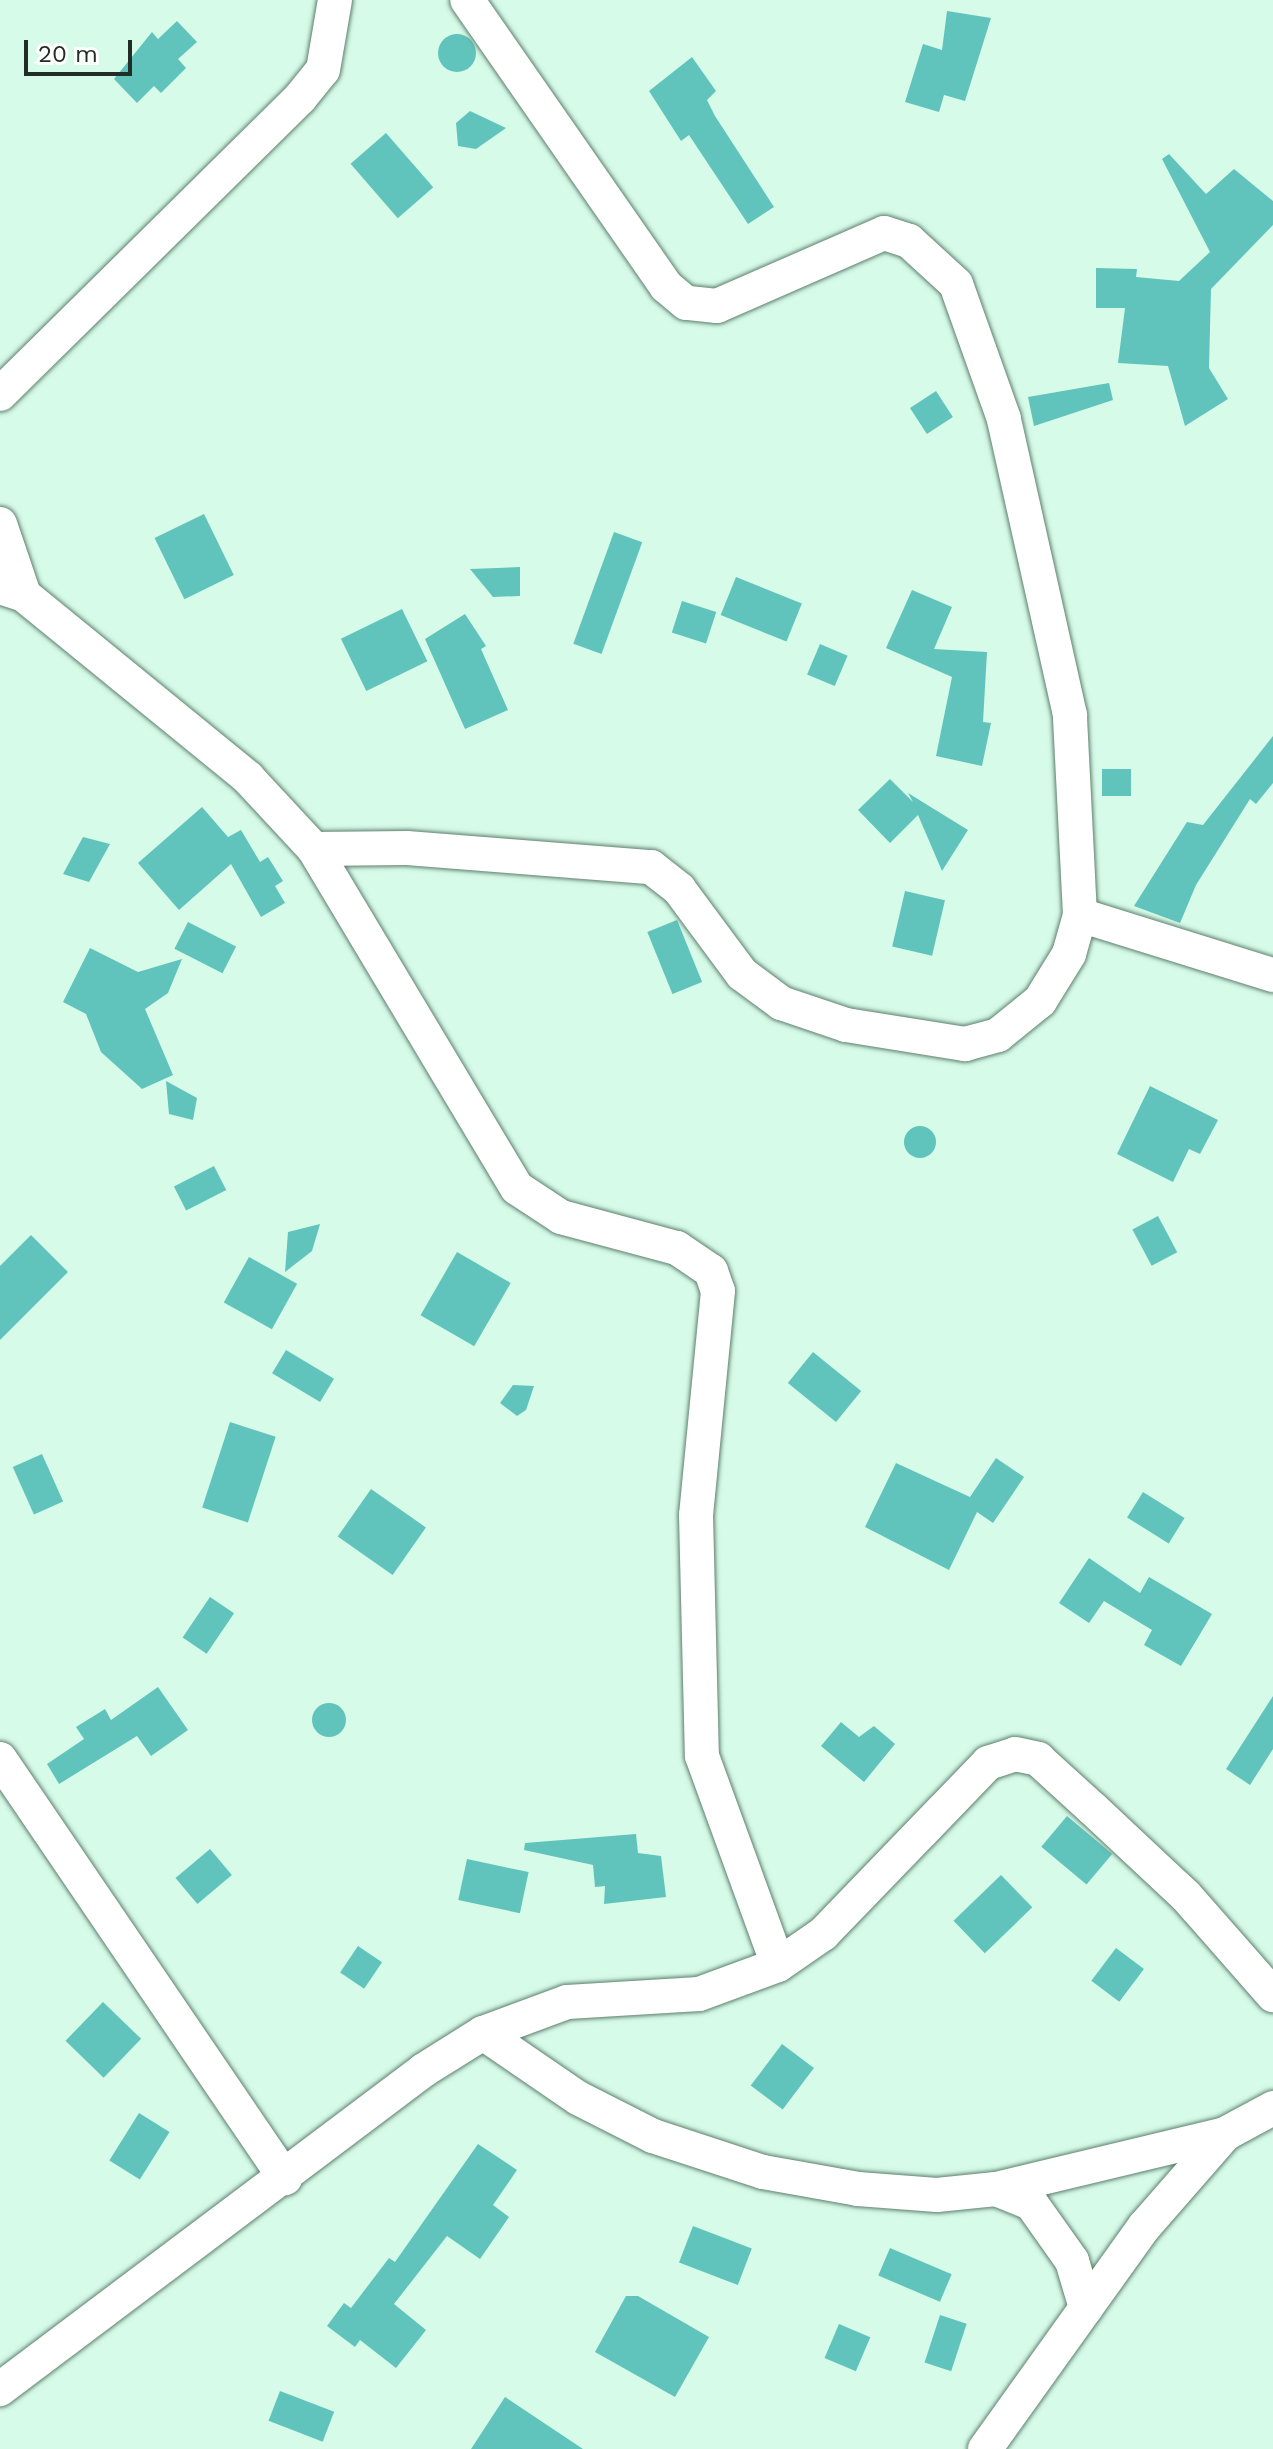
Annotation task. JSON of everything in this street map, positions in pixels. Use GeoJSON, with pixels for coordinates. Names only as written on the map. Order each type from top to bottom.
{"type":"FeatureCollection","features":[{"type":"Feature","properties":{"kind":"street"},"geometry":{"type":"LineString","coordinates":[[0,394],[300,98],[323,70],[335,0]]}},
{"type":"Feature","properties":{"kind":"street"},"geometry":{"type":"LineString","coordinates":[[314,849],[407,848],[651,867],[679,889],[742,974],[781,1003],[846,1025],[965,1044],[998,1035],[1040,1001],[1069,954],[1080,915],[1070,715],[1004,419],[956,284],[918,247],[884,233],[717,306],[686,303],[666,286],[467,0]]}},
{"type":"Feature","properties":{"kind":"street"},"geometry":{"type":"LineString","coordinates":[[0,524],[12,591],[248,778],[314,849],[517,1188],[561,1217],[677,1248],[711,1271],[718,1291],[696,1515],[702,1756],[778,1965]]}},
{"type":"Feature","properties":{"kind":"street"},"geometry":{"type":"LineString","coordinates":[[1080,915],[1273,975]]}},
{"type":"Feature","properties":{"kind":"street"},"geometry":{"type":"LineString","coordinates":[[0,2389],[285,2178],[424,2070],[483,2033],[567,2002],[699,1994],[778,1965],[823,1934],[988,1763],[1015,1754],[1038,1759],[1186,1896],[1273,1995]]}},
{"type":"Feature","properties":{"kind":"street"},"geometry":{"type":"LineString","coordinates":[[0,1759],[285,2178]]}},
{"type":"Feature","properties":{"kind":"street"},"geometry":{"type":"LineString","coordinates":[[483,2033],[578,2098],[653,2136],[763,2172],[858,2189],[937,2195],[996,2189],[1225,2134],[1273,2108]]}},
{"type":"Feature","properties":{"kind":"street"},"geometry":{"type":"LineString","coordinates":[[985,2449],[1144,2227],[1225,2134]]}},
{"type":"Feature","properties":{"kind":"street"},"geometry":{"type":"LineString","coordinates":[[996,2189],[1031,2203],[1056,2232],[1072,2261],[1086,2308]]}},
{"type":"Feature","properties":{"kind":"building"},"geometry":{"type":"Polygon","coordinates":[[[947,11],[991,18],[965,101],[944,95],[939,112],[905,102],[923,44],[942,50],[947,11]]]}},
{"type":"Feature","properties":{"kind":"building"},"geometry":{"type":"Polygon","coordinates":[[[177,21],[197,42],[178,59],[186,68],[161,93],[154,86],[137,103],[114,79],[152,32],[158,39],[177,21]]]}},
{"type":"Feature","properties":{"kind":"building"},"geometry":{"type":"Polygon","coordinates":[[[457,34],[471,39],[476,53],[471,67],[457,72],[443,67],[438,53],[443,39],[457,34]]]}},
{"type":"Feature","properties":{"kind":"building"},"geometry":{"type":"Polygon","coordinates":[[[692,57],[716,91],[707,100],[715,116],[774,207],[748,224],[689,135],[681,141],[649,91],[692,57]]]}},
{"type":"Feature","properties":{"kind":"building"},"geometry":{"type":"Polygon","coordinates":[[[470,111],[506,128],[476,149],[458,146],[456,123],[470,111]]]}},
{"type":"Feature","properties":{"kind":"building"},"geometry":{"type":"Polygon","coordinates":[[[386,133],[433,187],[398,218],[351,164],[386,133]]]}},
{"type":"Feature","properties":{"kind":"building"},"geometry":{"type":"Polygon","coordinates":[[[1169,154],[1206,194],[1234,169],[1273,201],[1273,225],[1211,289],[1209,368],[1228,399],[1185,426],[1168,366],[1118,363],[1125,308],[1096,308],[1096,268],[1137,269],[1136,277],[1179,281],[1210,252],[1162,159],[1169,154]]]}},
{"type":"Feature","properties":{"kind":"building"},"geometry":{"type":"Polygon","coordinates":[[[1109,383],[1113,400],[1034,426],[1028,397],[1109,383]]]}},
{"type":"Feature","properties":{"kind":"building"},"geometry":{"type":"Polygon","coordinates":[[[936,391],[953,417],[927,434],[910,408],[936,391]]]}},
{"type":"Feature","properties":{"kind":"building"},"geometry":{"type":"Polygon","coordinates":[[[204,514],[234,575],[184,599],[155,538],[204,514]]]}},
{"type":"Feature","properties":{"kind":"building"},"geometry":{"type":"Polygon","coordinates":[[[614,532],[642,542],[601,654],[573,644],[614,532]]]}},
{"type":"Feature","properties":{"kind":"building"},"geometry":{"type":"Polygon","coordinates":[[[520,567],[520,596],[493,597],[470,569],[520,567]]]}},
{"type":"Feature","properties":{"kind":"building"},"geometry":{"type":"Polygon","coordinates":[[[736,577],[802,604],[786,642],[721,615],[736,577]]]}},
{"type":"Feature","properties":{"kind":"building"},"geometry":{"type":"Polygon","coordinates":[[[912,590],[952,607],[934,649],[987,652],[983,722],[991,723],[982,766],[936,756],[952,677],[886,648],[912,590]]]}},
{"type":"Feature","properties":{"kind":"building"},"geometry":{"type":"Polygon","coordinates":[[[682,601],[716,612],[706,644],[672,632],[682,601]]]}},
{"type":"Feature","properties":{"kind":"building"},"geometry":{"type":"Polygon","coordinates":[[[402,609],[427,661],[366,691],[341,639],[402,609]]]}},
{"type":"Feature","properties":{"kind":"building"},"geometry":{"type":"Polygon","coordinates":[[[465,614],[486,646],[481,649],[508,710],[465,729],[425,639],[465,614]]]}},
{"type":"Feature","properties":{"kind":"building"},"geometry":{"type":"Polygon","coordinates":[[[820,644],[848,656],[835,686],[807,674],[820,644]]]}},
{"type":"Feature","properties":{"kind":"building"},"geometry":{"type":"Polygon","coordinates":[[[1273,736],[1273,783],[1256,804],[1250,799],[1196,885],[1180,923],[1134,906],[1187,822],[1203,825],[1273,736]]]}},
{"type":"Feature","properties":{"kind":"building"},"geometry":{"type":"Polygon","coordinates":[[[1102,769],[1131,769],[1131,796],[1102,796],[1102,769]]]}},
{"type":"Feature","properties":{"kind":"building"},"geometry":{"type":"Polygon","coordinates":[[[890,779],[913,802],[908,793],[968,830],[942,871],[918,815],[890,843],[858,810],[890,779]]]}},
{"type":"Feature","properties":{"kind":"building"},"geometry":{"type":"Polygon","coordinates":[[[202,807],[228,837],[241,830],[260,862],[268,857],[283,881],[275,886],[285,903],[261,917],[231,864],[179,910],[138,863],[202,807]]]}},
{"type":"Feature","properties":{"kind":"building"},"geometry":{"type":"Polygon","coordinates":[[[83,837],[110,844],[89,882],[63,874],[83,837]]]}},
{"type":"Feature","properties":{"kind":"building"},"geometry":{"type":"Polygon","coordinates":[[[905,891],[945,900],[932,956],[892,947],[905,891]]]}},
{"type":"Feature","properties":{"kind":"building"},"geometry":{"type":"Polygon","coordinates":[[[677,920],[702,982],[672,994],[647,932],[677,920]]]}},
{"type":"Feature","properties":{"kind":"building"},"geometry":{"type":"Polygon","coordinates":[[[188,922],[236,947],[222,973],[174,949],[188,922]]]}},
{"type":"Feature","properties":{"kind":"building"},"geometry":{"type":"Polygon","coordinates":[[[90,948],[138,972],[182,959],[168,993],[145,1009],[173,1075],[142,1089],[101,1052],[86,1014],[63,1002],[90,948]]]}},
{"type":"Feature","properties":{"kind":"building"},"geometry":{"type":"Polygon","coordinates":[[[166,1081],[197,1098],[193,1120],[169,1114],[166,1081]]]}},
{"type":"Feature","properties":{"kind":"building"},"geometry":{"type":"Polygon","coordinates":[[[1150,1086],[1218,1120],[1200,1154],[1189,1149],[1173,1182],[1117,1154],[1150,1086]]]}},
{"type":"Feature","properties":{"kind":"building"},"geometry":{"type":"Polygon","coordinates":[[[920,1126],[931,1131],[936,1142],[931,1153],[920,1158],[909,1153],[904,1142],[909,1131],[920,1126]]]}},
{"type":"Feature","properties":{"kind":"building"},"geometry":{"type":"Polygon","coordinates":[[[214,1166],[226,1190],[186,1210],[174,1186],[214,1166]]]}},
{"type":"Feature","properties":{"kind":"building"},"geometry":{"type":"Polygon","coordinates":[[[1158,1216],[1177,1252],[1152,1266],[1132,1230],[1158,1216]]]}},
{"type":"Feature","properties":{"kind":"building"},"geometry":{"type":"Polygon","coordinates":[[[320,1224],[312,1251],[285,1272],[288,1232],[320,1224]]]}},
{"type":"Feature","properties":{"kind":"building"},"geometry":{"type":"Polygon","coordinates":[[[31,1235],[68,1272],[0,1340],[0,1266],[31,1235]]]}},
{"type":"Feature","properties":{"kind":"building"},"geometry":{"type":"Polygon","coordinates":[[[457,1252],[511,1283],[474,1346],[421,1315],[457,1252]]]}},
{"type":"Feature","properties":{"kind":"building"},"geometry":{"type":"Polygon","coordinates":[[[249,1257],[297,1284],[272,1329],[224,1302],[249,1257]]]}},
{"type":"Feature","properties":{"kind":"building"},"geometry":{"type":"Polygon","coordinates":[[[286,1350],[334,1379],[320,1402],[272,1373],[286,1350]]]}},
{"type":"Feature","properties":{"kind":"building"},"geometry":{"type":"Polygon","coordinates":[[[813,1352],[861,1391],[836,1422],[788,1383],[813,1352]]]}},
{"type":"Feature","properties":{"kind":"building"},"geometry":{"type":"Polygon","coordinates":[[[513,1385],[534,1386],[526,1410],[517,1416],[500,1403],[513,1385]]]}},
{"type":"Feature","properties":{"kind":"building"},"geometry":{"type":"Polygon","coordinates":[[[230,1422],[276,1437],[248,1522],[202,1508],[230,1422]]]}},
{"type":"Feature","properties":{"kind":"building"},"geometry":{"type":"Polygon","coordinates":[[[42,1454],[63,1502],[34,1515],[13,1467],[42,1454]]]}},
{"type":"Feature","properties":{"kind":"building"},"geometry":{"type":"Polygon","coordinates":[[[996,1458],[1024,1477],[993,1523],[977,1512],[949,1570],[865,1527],[896,1463],[970,1497],[996,1458]]]}},
{"type":"Feature","properties":{"kind":"building"},"geometry":{"type":"Polygon","coordinates":[[[371,1489],[426,1527],[393,1575],[338,1537],[371,1489]]]}},
{"type":"Feature","properties":{"kind":"building"},"geometry":{"type":"Polygon","coordinates":[[[1143,1492],[1185,1518],[1169,1543],[1127,1517],[1143,1492]]]}},
{"type":"Feature","properties":{"kind":"building"},"geometry":{"type":"Polygon","coordinates":[[[1089,1558],[1140,1593],[1149,1577],[1212,1614],[1181,1666],[1144,1645],[1152,1630],[1104,1601],[1089,1623],[1059,1603],[1089,1558]]]}},
{"type":"Feature","properties":{"kind":"building"},"geometry":{"type":"Polygon","coordinates":[[[210,1597],[234,1613],[207,1654],[183,1638],[210,1597]]]}},
{"type":"Feature","properties":{"kind":"building"},"geometry":{"type":"Polygon","coordinates":[[[158,1687],[188,1730],[151,1756],[137,1736],[59,1784],[47,1764],[84,1739],[76,1727],[105,1709],[111,1720],[158,1687]]]}},
{"type":"Feature","properties":{"kind":"building"},"geometry":{"type":"Polygon","coordinates":[[[1273,1696],[1273,1749],[1250,1785],[1226,1769],[1273,1696]]]}},
{"type":"Feature","properties":{"kind":"building"},"geometry":{"type":"Polygon","coordinates":[[[329,1703],[341,1708],[346,1720],[341,1732],[329,1737],[317,1732],[312,1720],[317,1708],[329,1703]]]}},
{"type":"Feature","properties":{"kind":"building"},"geometry":{"type":"Polygon","coordinates":[[[841,1722],[859,1737],[874,1726],[895,1744],[864,1782],[821,1746],[841,1722]]]}},
{"type":"Feature","properties":{"kind":"building"},"geometry":{"type":"Polygon","coordinates":[[[1067,1816],[1112,1854],[1086,1885],[1041,1847],[1067,1816]]]}},
{"type":"Feature","properties":{"kind":"building"},"geometry":{"type":"Polygon","coordinates":[[[636,1834],[638,1853],[661,1856],[666,1897],[604,1904],[605,1886],[595,1887],[593,1865],[524,1850],[525,1843],[636,1834]]]}},
{"type":"Feature","properties":{"kind":"building"},"geometry":{"type":"Polygon","coordinates":[[[210,1849],[232,1875],[197,1904],[176,1878],[210,1849]]]}},
{"type":"Feature","properties":{"kind":"building"},"geometry":{"type":"Polygon","coordinates":[[[467,1859],[529,1872],[520,1913],[458,1900],[467,1859]]]}},
{"type":"Feature","properties":{"kind":"building"},"geometry":{"type":"Polygon","coordinates":[[[1001,1875],[1032,1907],[985,1953],[954,1921],[1001,1875]]]}},
{"type":"Feature","properties":{"kind":"building"},"geometry":{"type":"Polygon","coordinates":[[[358,1946],[382,1962],[364,1989],[340,1973],[358,1946]]]}},
{"type":"Feature","properties":{"kind":"building"},"geometry":{"type":"Polygon","coordinates":[[[1116,1948],[1144,1969],[1119,2002],[1091,1981],[1116,1948]]]}},
{"type":"Feature","properties":{"kind":"building"},"geometry":{"type":"Polygon","coordinates":[[[103,2002],[141,2039],[104,2078],[65,2041],[103,2002]]]}},
{"type":"Feature","properties":{"kind":"building"},"geometry":{"type":"Polygon","coordinates":[[[782,2044],[814,2068],[783,2110],[751,2086],[782,2044]]]}},
{"type":"Feature","properties":{"kind":"building"},"geometry":{"type":"Polygon","coordinates":[[[139,2113],[170,2132],[140,2180],[109,2160],[139,2113]]]}},
{"type":"Feature","properties":{"kind":"building"},"geometry":{"type":"Polygon","coordinates":[[[478,2144],[517,2170],[493,2205],[509,2217],[480,2259],[447,2236],[394,2304],[426,2330],[396,2368],[360,2340],[355,2347],[327,2326],[344,2303],[351,2308],[389,2258],[395,2262],[478,2144]]]}},
{"type":"Feature","properties":{"kind":"building"},"geometry":{"type":"Polygon","coordinates":[[[693,2226],[752,2249],[738,2285],[679,2262],[693,2226]]]}},
{"type":"Feature","properties":{"kind":"building"},"geometry":{"type":"Polygon","coordinates":[[[890,2248],[952,2274],[940,2302],[878,2276],[890,2248]]]}},
{"type":"Feature","properties":{"kind":"building"},"geometry":{"type":"Polygon","coordinates":[[[626,2296],[638,2296],[709,2337],[675,2397],[595,2352],[626,2296]]]}},
{"type":"Feature","properties":{"kind":"building"},"geometry":{"type":"Polygon","coordinates":[[[940,2315],[967,2324],[951,2371],[925,2363],[940,2315]]]}},
{"type":"Feature","properties":{"kind":"building"},"geometry":{"type":"Polygon","coordinates":[[[839,2324],[870,2337],[856,2371],[825,2358],[839,2324]]]}},
{"type":"Feature","properties":{"kind":"building"},"geometry":{"type":"Polygon","coordinates":[[[280,2391],[334,2412],[323,2442],[269,2421],[280,2391]]]}},
{"type":"Feature","properties":{"kind":"building"},"geometry":{"type":"Polygon","coordinates":[[[505,2397],[583,2449],[471,2449],[505,2397]]]}}]}
